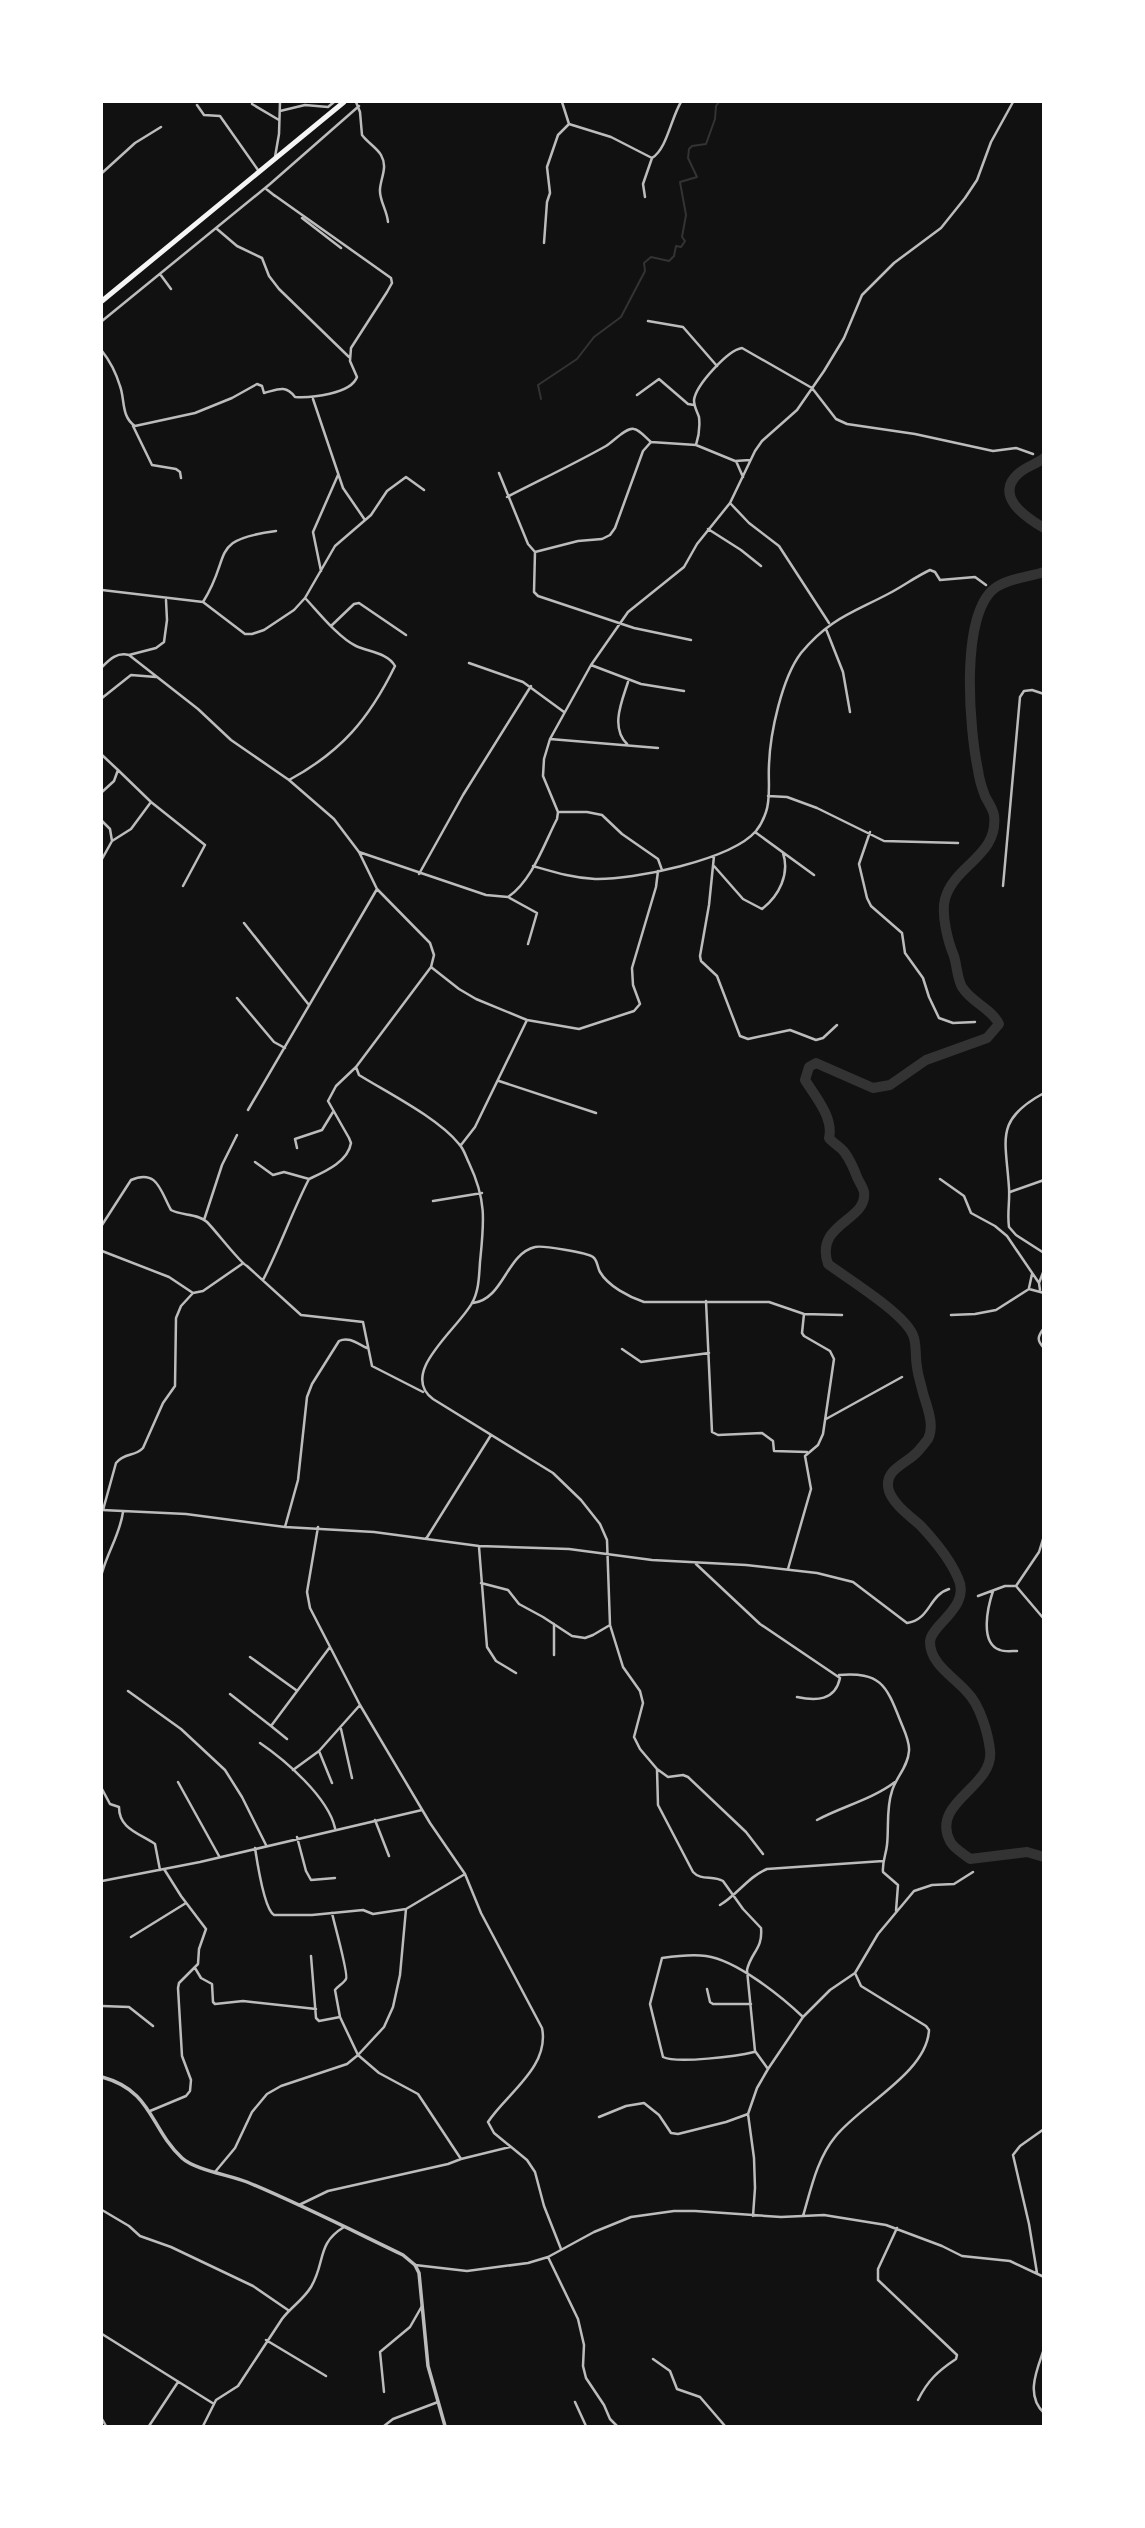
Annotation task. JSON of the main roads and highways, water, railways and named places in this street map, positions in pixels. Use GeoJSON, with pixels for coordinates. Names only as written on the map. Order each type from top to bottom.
{"type":"FeatureCollection","features":[{"type":"Feature","properties":{"kind":"highway"},"geometry":{"type":"LineString","coordinates":[[102,298],[344,102]]}},
{"type":"Feature","properties":{"kind":"waterway"},"geometry":{"type":"LineString","coordinates":[[541,399],[538,385],[577,359],[594,337],[621,317],[645,271],[644,263],[651,257],[669,261],[674,256],[676,246],[681,247],[685,241],[682,237],[686,215],[680,182],[697,177],[688,158],[689,149],[706,144],[719,102]]}},
{"type":"Feature","properties":{"kind":"waterway"},"geometry":{"type":"LineString","coordinates":[[1044,458],[1019,473],[1009,489],[1010,497],[1021,512],[1044,528]]}},
{"type":"Feature","properties":{"kind":"waterway"},"geometry":{"type":"LineString","coordinates":[[1044,572],[998,586],[985,599],[977,619],[970,673],[972,729],[979,777],[993,813],[994,829],[983,851],[950,887],[944,905],[949,943],[960,983],[966,993],[992,1014],[999,1024],[987,1038],[926,1060],[890,1085],[873,1088],[816,1063],[809,1067],[805,1080],[826,1115],[829,1138],[847,1156],[864,1192],[863,1202],[858,1210],[834,1231],[828,1240],[828,1264],[887,1307],[908,1326],[914,1339],[918,1374],[930,1416],[928,1439],[916,1453],[891,1473],[888,1484],[895,1501],[937,1544],[958,1578],[960,1598],[932,1636],[931,1650],[938,1664],[976,1704],[989,1743],[989,1763],[983,1774],[955,1805],[949,1816],[946,1827],[950,1841],[970,1859],[1027,1852],[1044,1857]]}}]}
